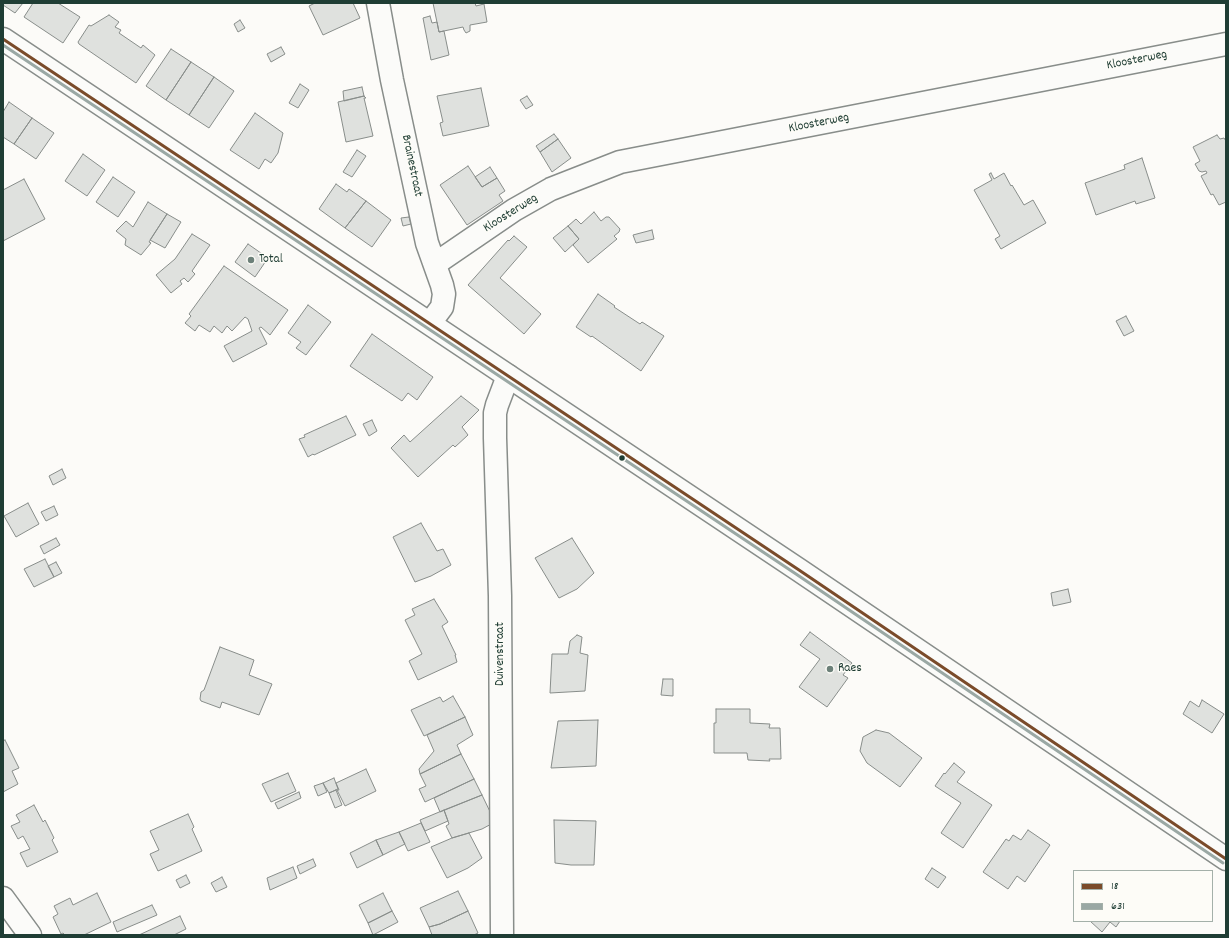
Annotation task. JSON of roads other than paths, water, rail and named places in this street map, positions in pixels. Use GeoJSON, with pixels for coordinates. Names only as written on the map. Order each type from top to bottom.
{"type":"FeatureCollection","features":[{"type":"Feature","properties":{"kind":"street","name":"Brainestraat"},"geometry":{"type":"LineString","coordinates":[[378,3],[392,80],[427,243],[442,285],[444,300],[442,307],[430,324]]}},
{"type":"Feature","properties":{"kind":"street"},"geometry":{"type":"LineString","coordinates":[[3,40],[799,570],[1226,858]]}},
{"type":"Feature","properties":{"kind":"street","name":"Kloosterweg"},"geometry":{"type":"LineString","coordinates":[[435,264],[514,210],[552,189],[620,162],[1226,44]]}},
{"type":"Feature","properties":{"kind":"street","name":"Duivenstraat"},"geometry":{"type":"LineString","coordinates":[[502,935],[500,596],[495,438],[497,405],[508,376]]}},
{"type":"Feature","properties":{"kind":"street"},"geometry":{"type":"LineString","coordinates":[[3,898],[30,935]]}},
{"type":"Feature","properties":{"kind":"place","name":"Total"},"geometry":{"type":"Point","coordinates":[251,260]}},
{"type":"Feature","properties":{"kind":"place","name":"Raes"},"geometry":{"type":"Point","coordinates":[830,669]}}]}
